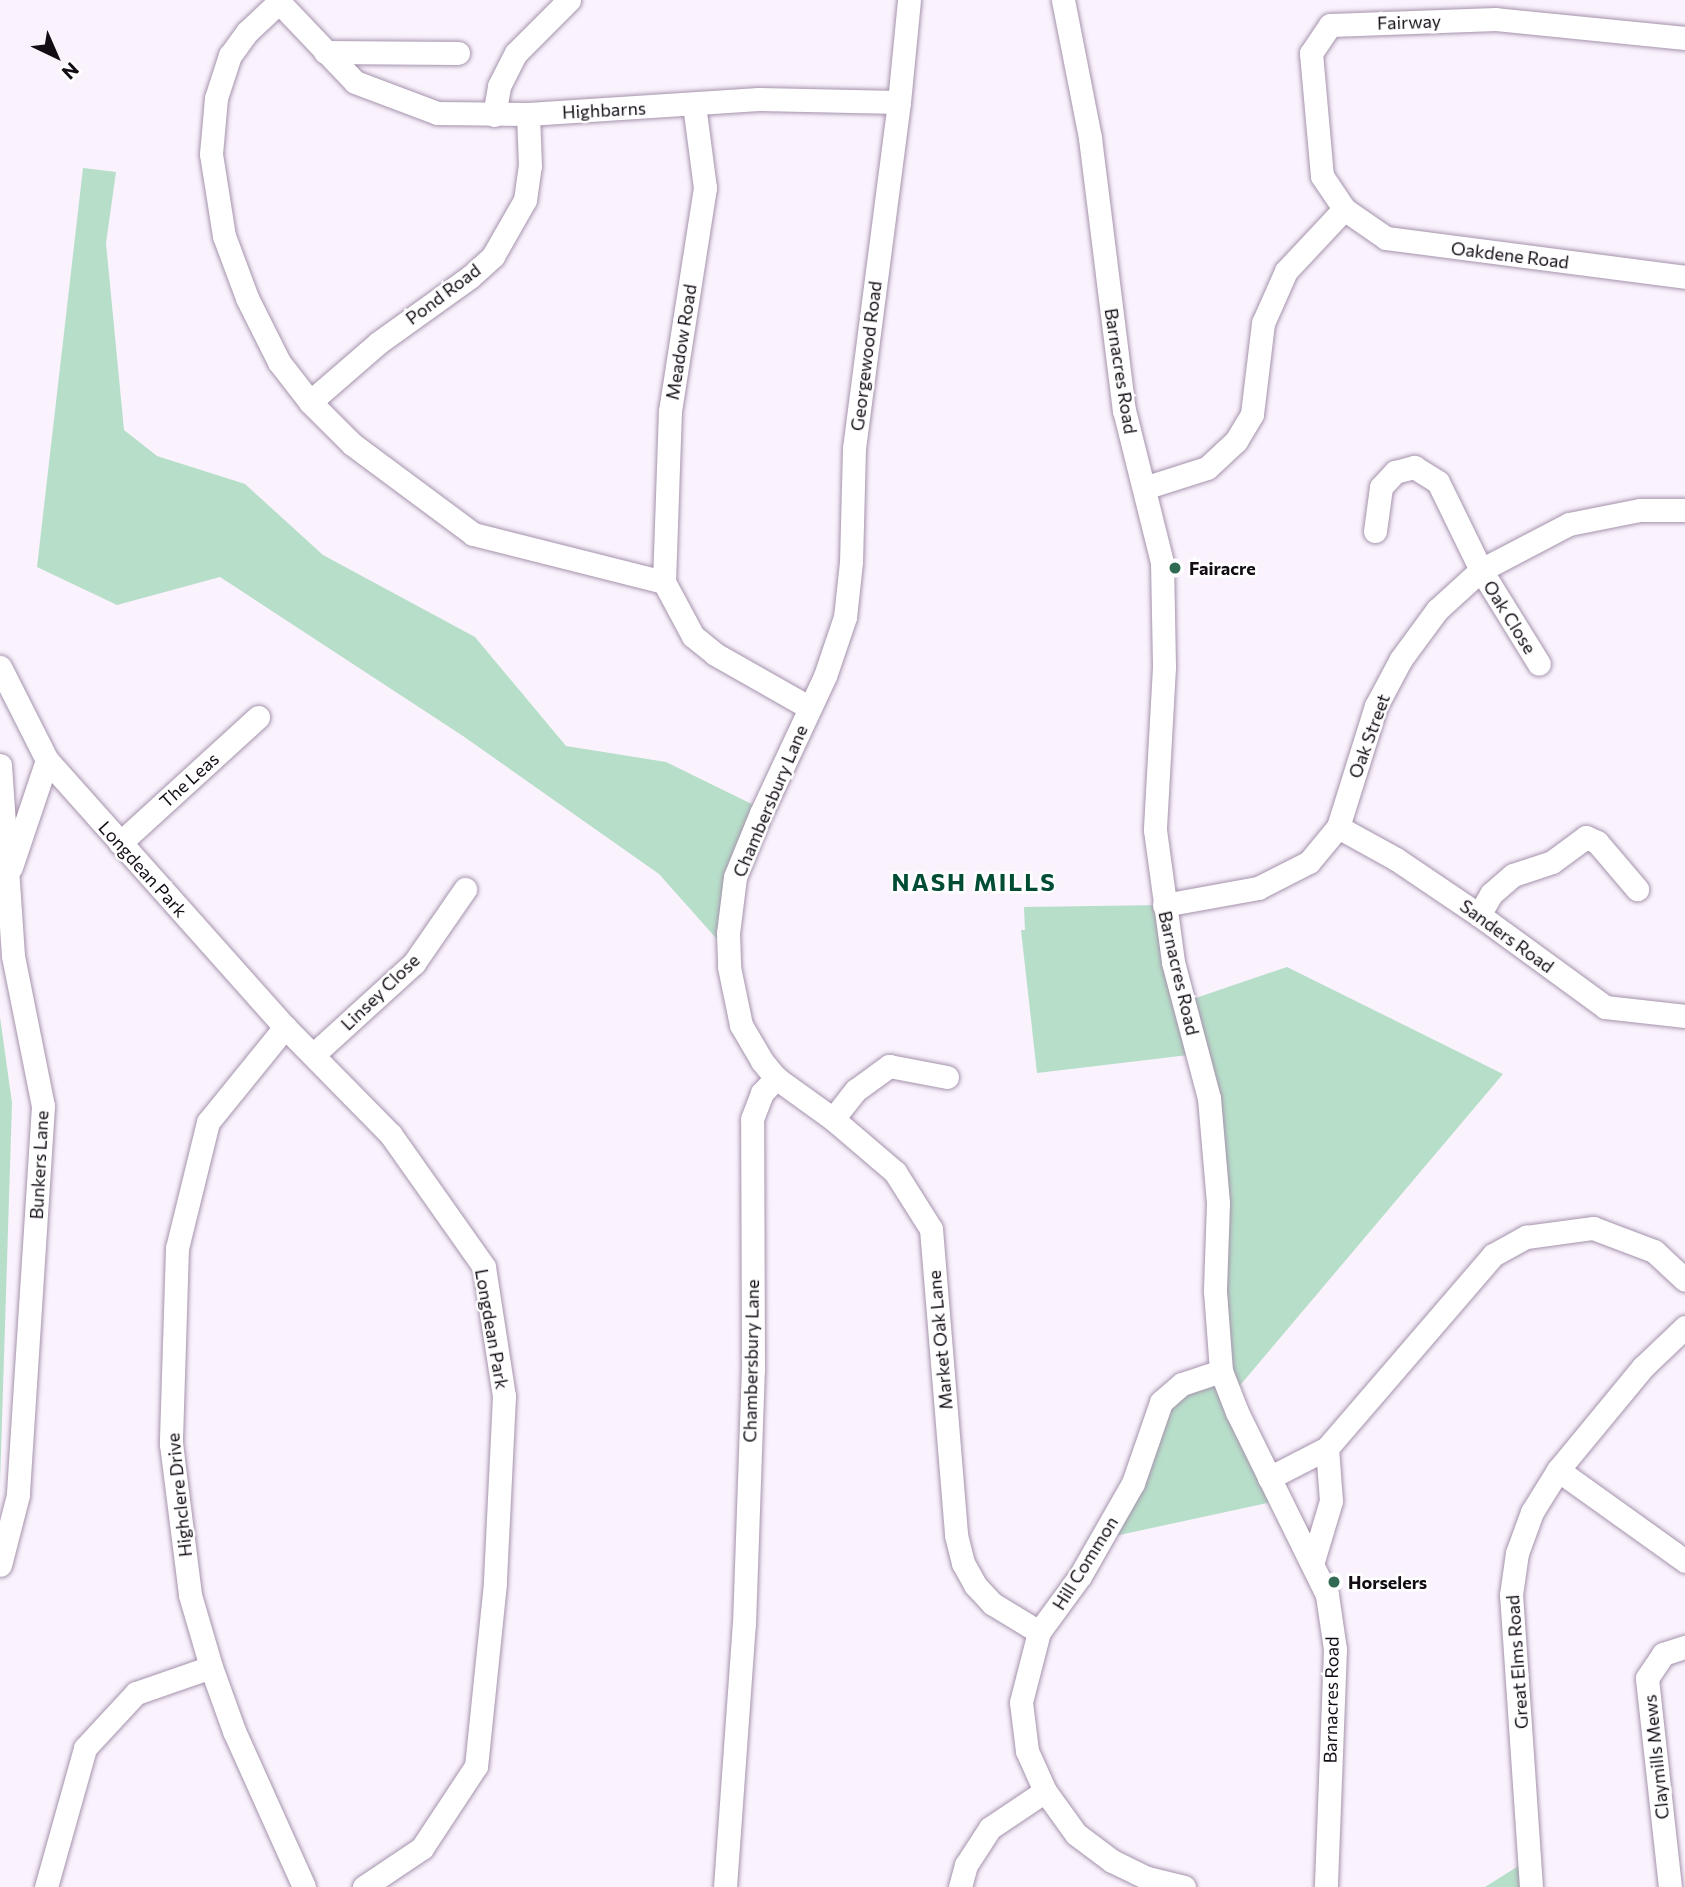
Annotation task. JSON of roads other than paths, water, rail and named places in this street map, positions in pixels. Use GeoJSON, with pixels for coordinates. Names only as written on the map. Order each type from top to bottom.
{"type":"FeatureCollection","features":[{"type":"Feature","properties":{"kind":"street"},"geometry":{"type":"LineString","coordinates":[[494,115],[499,86],[516,53],[569,0]]}},
{"type":"Feature","properties":{"kind":"street","name":"Georgewood Road"},"geometry":{"type":"LineString","coordinates":[[810,708],[837,645],[850,586],[854,449],[900,102],[909,0]]}},
{"type":"Feature","properties":{"kind":"street","name":"Barnacres Road"},"geometry":{"type":"LineString","coordinates":[[1063,0],[1090,138],[1124,410],[1162,562],[1164,667],[1155,830],[1173,962],[1209,1098],[1218,1203],[1215,1291],[1221,1371],[1269,1478],[1313,1561],[1327,1595],[1335,1649],[1326,1887]]}},
{"type":"Feature","properties":{"kind":"street"},"geometry":{"type":"LineString","coordinates":[[278,1],[247,32],[230,55],[216,98],[211,154],[224,236],[247,298],[279,362],[310,402],[352,444],[473,534],[664,582]]}},
{"type":"Feature","properties":{"kind":"street","name":"Highbarns"},"geometry":{"type":"LineString","coordinates":[[278,1],[355,82],[437,113],[528,114],[759,99],[900,102]]}},
{"type":"Feature","properties":{"kind":"street","name":"Fairway"},"geometry":{"type":"LineString","coordinates":[[1344,209],[1322,176],[1311,53],[1330,25],[1496,10],[1685,38]]}},
{"type":"Feature","properties":{"kind":"street"},"geometry":{"type":"LineString","coordinates":[[326,52],[458,53]]}},
{"type":"Feature","properties":{"kind":"street","name":"Meadow Road"},"geometry":{"type":"LineString","coordinates":[[664,582],[670,411],[705,188],[694,104]]}},
{"type":"Feature","properties":{"kind":"street","name":"Pond Road"},"geometry":{"type":"LineString","coordinates":[[310,402],[378,343],[470,278],[493,256],[525,200],[530,166],[528,114]]}},
{"type":"Feature","properties":{"kind":"street"},"geometry":{"type":"LineString","coordinates":[[1143,488],[1207,468],[1236,441],[1252,414],[1263,323],[1286,271],[1344,209]]}},
{"type":"Feature","properties":{"kind":"street","name":"Oakdene Road"},"geometry":{"type":"LineString","coordinates":[[1344,209],[1386,238],[1685,276]]}},
{"type":"Feature","properties":{"kind":"street","name":"Oak Close"},"geometry":{"type":"LineString","coordinates":[[1375,531],[1381,486],[1395,472],[1414,467],[1438,482],[1481,570],[1539,664]]}},
{"type":"Feature","properties":{"kind":"street","name":"Oak Street"},"geometry":{"type":"LineString","coordinates":[[1164,905],[1258,888],[1309,862],[1338,827],[1376,706],[1401,659],[1437,610],[1481,570],[1569,524],[1640,510],[1685,510]]}},
{"type":"Feature","properties":{"kind":"street","name":"Chambersbury Lane"},"geometry":{"type":"LineString","coordinates":[[664,582],[693,636],[715,654],[810,708],[761,813],[732,894],[729,967],[735,1002],[752,1045],[776,1078],[762,1093],[752,1119],[753,1370],[744,1624],[726,1887]]}},
{"type":"Feature","properties":{"kind":"street","name":"Longdean Park"},"geometry":{"type":"LineString","coordinates":[[0,667],[47,760],[285,1027],[391,1135],[484,1268],[504,1396],[495,1583],[476,1766],[422,1848],[364,1887]]}},
{"type":"Feature","properties":{"kind":"street","name":"The Leas"},"geometry":{"type":"LineString","coordinates":[[120,843],[258,717]]}},
{"type":"Feature","properties":{"kind":"street"},"geometry":{"type":"LineString","coordinates":[[8,877],[47,760]]}},
{"type":"Feature","properties":{"kind":"street","name":"Bunkers Lane"},"geometry":{"type":"LineString","coordinates":[[0,765],[13,956],[43,1106],[18,1495],[0,1565]]}},
{"type":"Feature","properties":{"kind":"street","name":"Sanders Road"},"geometry":{"type":"LineString","coordinates":[[1338,827],[1396,859],[1479,915],[1605,1007],[1685,1016]]}},
{"type":"Feature","properties":{"kind":"street"},"geometry":{"type":"LineString","coordinates":[[1479,915],[1491,894],[1513,875],[1552,862],[1586,837],[1597,842],[1637,889]]}},
{"type":"Feature","properties":{"kind":"street","name":"Linsey Close"},"geometry":{"type":"LineString","coordinates":[[313,1055],[414,963],[465,889]]}},
{"type":"Feature","properties":{"kind":"street","name":"Highclere Drive"},"geometry":{"type":"LineString","coordinates":[[285,1027],[208,1122],[177,1248],[171,1444],[190,1595],[211,1667],[234,1731],[304,1887]]}},
{"type":"Feature","properties":{"kind":"street"},"geometry":{"type":"LineString","coordinates":[[833,1119],[856,1090],[888,1066],[947,1077]]}},
{"type":"Feature","properties":{"kind":"street","name":"Market Oak Lane"},"geometry":{"type":"LineString","coordinates":[[776,1078],[833,1119],[895,1172],[931,1228],[956,1535],[963,1563],[975,1585],[993,1604],[1039,1632]]}},
{"type":"Feature","properties":{"kind":"street"},"geometry":{"type":"LineString","coordinates":[[1269,1478],[1327,1448],[1493,1255],[1526,1237],[1593,1228],[1654,1251],[1685,1280]]}},
{"type":"Feature","properties":{"kind":"street","name":"Great Elms Road"},"geometry":{"type":"LineString","coordinates":[[1531,1887],[1511,1595],[1517,1553],[1532,1512],[1558,1470],[1643,1367],[1685,1327]]}},
{"type":"Feature","properties":{"kind":"street","name":"Hill Common"},"geometry":{"type":"LineString","coordinates":[[1184,1887],[1147,1878],[1112,1861],[1076,1834],[1045,1791],[1027,1751],[1021,1702],[1039,1632],[1080,1576],[1133,1483],[1161,1402],[1182,1384],[1221,1371]]}},
{"type":"Feature","properties":{"kind":"street"},"geometry":{"type":"LineString","coordinates":[[1313,1561],[1331,1502],[1327,1448]]}},
{"type":"Feature","properties":{"kind":"street"},"geometry":{"type":"LineString","coordinates":[[1558,1470],[1685,1561]]}},
{"type":"Feature","properties":{"kind":"street","name":"Claymills Mews"},"geometry":{"type":"LineString","coordinates":[[1671,1887],[1647,1678],[1663,1654],[1685,1647]]}},
{"type":"Feature","properties":{"kind":"street"},"geometry":{"type":"LineString","coordinates":[[46,1887],[85,1748],[136,1693],[211,1667]]}},
{"type":"Feature","properties":{"kind":"street"},"geometry":{"type":"LineString","coordinates":[[960,1887],[966,1865],[990,1828],[1045,1791]]}},
{"type":"Feature","properties":{"kind":"place","name":"Fairacre"},"geometry":{"type":"Point","coordinates":[1175,568]}},
{"type":"Feature","properties":{"kind":"place","name":"Horselers"},"geometry":{"type":"Point","coordinates":[1334,1582]}},
{"type":"Feature","properties":{"kind":"district","name":"NASH MILLS"},"geometry":{"type":"Point","coordinates":[974,882]}}]}
